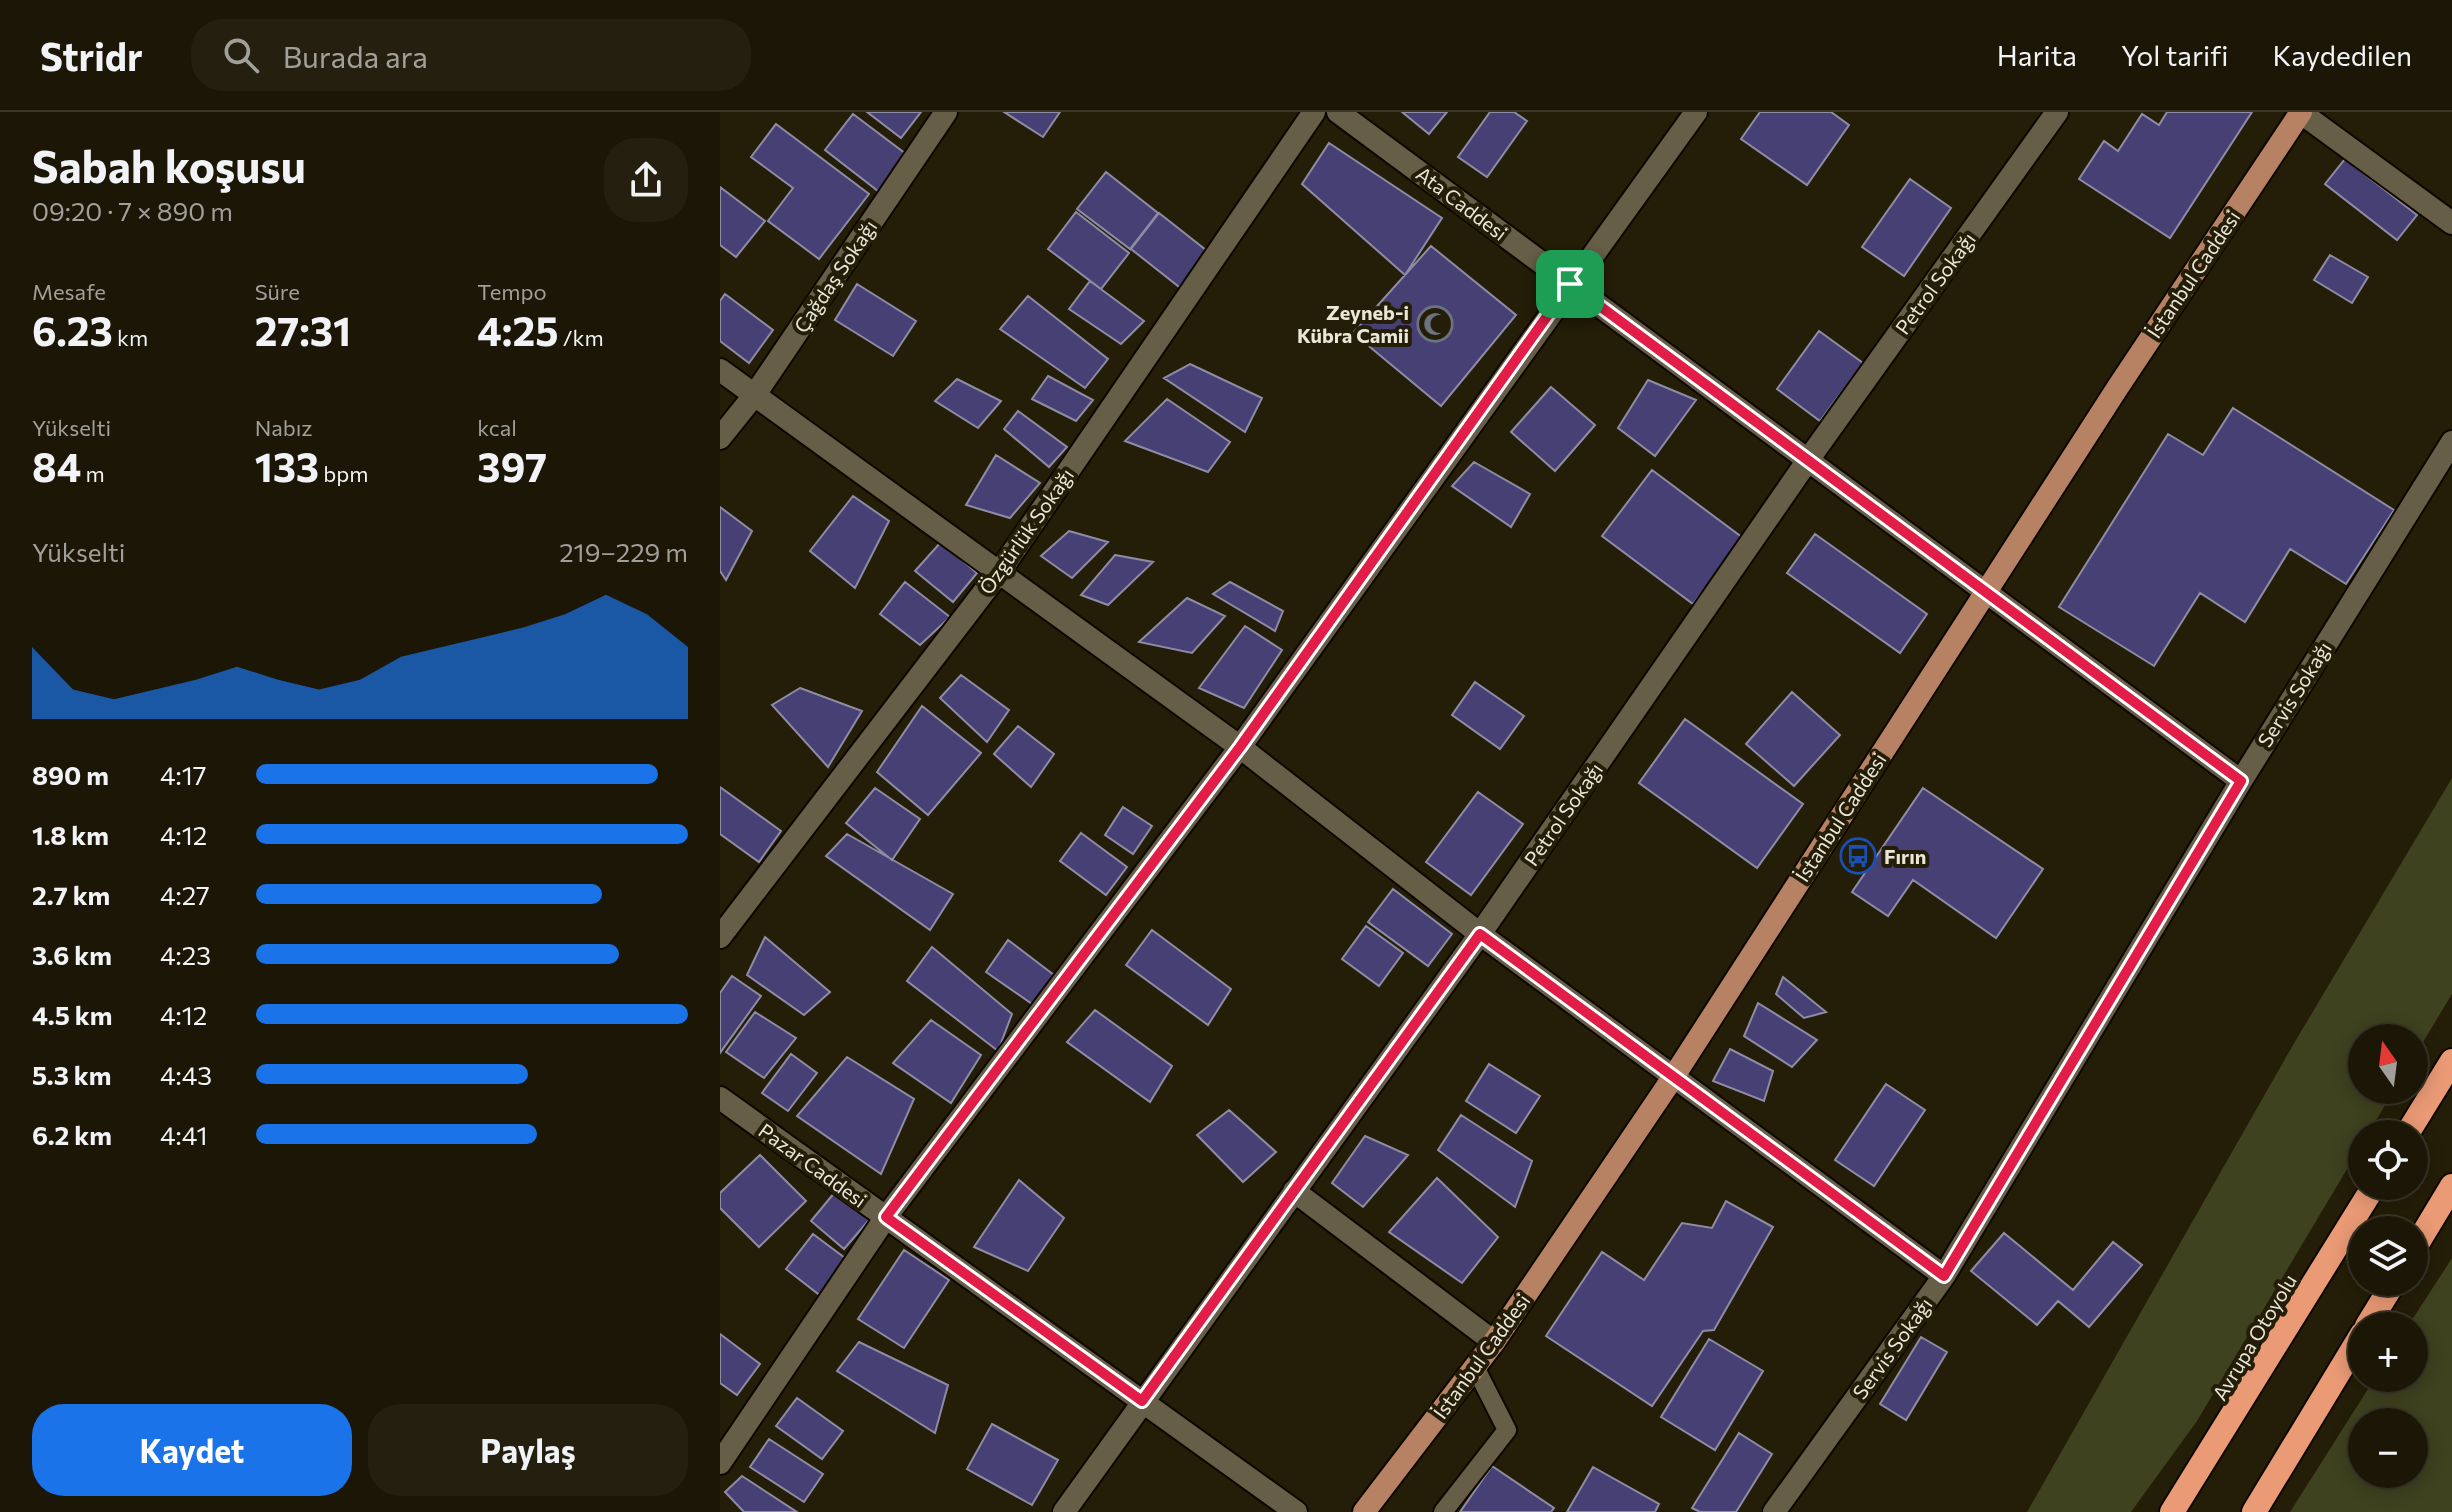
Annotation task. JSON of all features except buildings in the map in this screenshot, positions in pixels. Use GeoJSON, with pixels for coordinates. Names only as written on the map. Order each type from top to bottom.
{"type":"FeatureCollection","features":[{"type":"Feature","properties":{"kind":"highway"},"geometry":{"type":"LineString","coordinates":[[2416,1120],[2452,1061]]}},
{"type":"Feature","properties":{"kind":"highway"},"geometry":{"type":"LineString","coordinates":[[2428,1226],[2452,1186]]}},
{"type":"Feature","properties":{"kind":"highway","name":"Avrupa Otoyolu"},"geometry":{"type":"LineString","coordinates":[[2172,1512],[2365,1200]]}},
{"type":"Feature","properties":{"kind":"highway"},"geometry":{"type":"LineString","coordinates":[[2254,1512],[2348,1357]]}},
{"type":"Feature","properties":{"kind":"main road","name":"İstanbul Caddesi"},"geometry":{"type":"LineString","coordinates":[[1364,1512],[1494,1342],[1674,1076],[2301,112]]}},
{"type":"Feature","properties":{"kind":"street","name":"Çağdaş Sokağı"},"geometry":{"type":"LineString","coordinates":[[720,438],[756,393],[946,112]]}},
{"type":"Feature","properties":{"kind":"street","name":"Özgürlük Sokağı"},"geometry":{"type":"LineString","coordinates":[[720,937],[1000,571],[1314,112]]}},
{"type":"Feature","properties":{"kind":"street","name":"Ata Caddesi"},"geometry":{"type":"LineString","coordinates":[[1338,112],[2241,781]]}},
{"type":"Feature","properties":{"kind":"street"},"geometry":{"type":"LineString","coordinates":[[720,1463],[886,1217],[1240,747],[1696,112]]}},
{"type":"Feature","properties":{"kind":"street","name":"Petrol Sokağı"},"geometry":{"type":"LineString","coordinates":[[1064,1512],[1480,934],[1808,460],[2057,112]]}},
{"type":"Feature","properties":{"kind":"street"},"geometry":{"type":"LineString","coordinates":[[2301,112],[2452,223]]}},
{"type":"Feature","properties":{"kind":"street"},"geometry":{"type":"LineString","coordinates":[[720,370],[756,393],[1240,747],[1480,934],[1944,1276]]}},
{"type":"Feature","properties":{"kind":"street","name":"Servis Sokağı"},"geometry":{"type":"LineString","coordinates":[[1774,1512],[1944,1276],[2241,781],[2452,442]]}},
{"type":"Feature","properties":{"kind":"street","name":"Pazar Caddesi"},"geometry":{"type":"LineString","coordinates":[[720,1098],[1296,1512]]}},
{"type":"Feature","properties":{"kind":"street"},"geometry":{"type":"LineString","coordinates":[[1294,1191],[1494,1342]]}},
{"type":"Feature","properties":{"kind":"lane"},"geometry":{"type":"LineString","coordinates":[[1443,1512],[1507,1430],[1475,1367]]}},
{"type":"Feature","properties":{"kind":"green space"},"geometry":{"type":"Polygon","coordinates":[[[2452,778],[2452,994],[2428,1034],[2428,1024],[2348,1024],[2348,1104],[2386,1104],[2376,1120],[2348,1120],[2348,1168],[2197,1421],[2131,1512],[2027,1512],[2293,1045],[2452,778]]]}},
{"type":"Feature","properties":{"kind":"green space"},"geometry":{"type":"Polygon","coordinates":[[[2452,1258],[2452,1512],[2290,1512],[2348,1421],[2348,1488],[2428,1488],[2428,1408],[2356,1408],[2366,1392],[2428,1392],[2428,1312],[2417,1312],[2452,1258]]]}},
{"type":"Feature","properties":{"kind":"place","name":"Zeyneb-i Kübra Camii"},"geometry":{"type":"Point","coordinates":[1435,324]}},
{"type":"Feature","properties":{"kind":"place","name":"Fırın"},"geometry":{"type":"Point","coordinates":[1858,856]}},
{"type":"Feature","properties":{"kind":"route"},"geometry":{"type":"LineString","coordinates":[[1570,284],[2241,781],[1944,1276],[1480,934],[1142,1401],[886,1217],[1240,747],[1570,284]]}}]}
